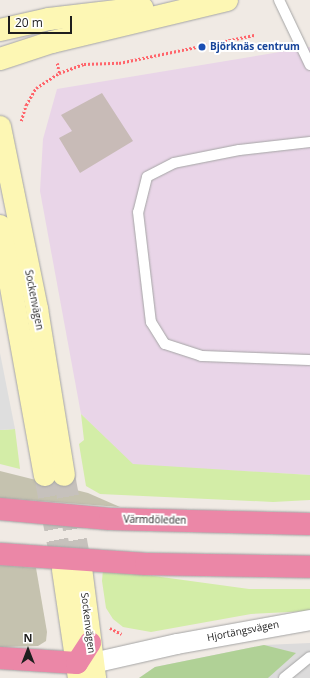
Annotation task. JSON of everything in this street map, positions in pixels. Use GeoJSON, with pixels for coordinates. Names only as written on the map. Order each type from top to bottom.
{"type":"FeatureCollection","features":[{"type":"Feature","properties":{"kind":"highway","name":"Värmdöleden"},"geometry":{"type":"LineString","coordinates":[[0,509],[110,519],[310,524]]}},
{"type":"Feature","properties":{"kind":"highway"},"geometry":{"type":"LineString","coordinates":[[0,554],[146,564],[310,567]]}},
{"type":"Feature","properties":{"kind":"highway"},"geometry":{"type":"LineString","coordinates":[[0,658],[86,668]]}},
{"type":"Feature","properties":{"kind":"highway"},"geometry":{"type":"LineString","coordinates":[[0,662],[29,667],[55,677],[86,668]]}},
{"type":"Feature","properties":{"kind":"main road"},"geometry":{"type":"LineString","coordinates":[[0,30],[49,19],[213,0]]}},
{"type":"Feature","properties":{"kind":"main road"},"geometry":{"type":"LineString","coordinates":[[0,59],[52,42],[227,0]]}},
{"type":"Feature","properties":{"kind":"main road","name":"Sockenvägen"},"geometry":{"type":"LineString","coordinates":[[0,127],[37,309],[54,475],[0,226]]}},
{"type":"Feature","properties":{"kind":"main road","name":"Sockenvägen"},"geometry":{"type":"LineString","coordinates":[[72,569],[86,668]]}},
{"type":"Feature","properties":{"kind":"street","name":"Hjortängsvägen"},"geometry":{"type":"LineString","coordinates":[[86,668],[177,644],[310,620]]}},
{"type":"Feature","properties":{"kind":"lane"},"geometry":{"type":"LineString","coordinates":[[279,0],[310,64]]}},
{"type":"Feature","properties":{"kind":"lane"},"geometry":{"type":"LineString","coordinates":[[310,142],[239,150],[174,163],[147,178],[138,212],[151,322],[165,344],[201,356],[310,360]]}},
{"type":"Feature","properties":{"kind":"lane"},"geometry":{"type":"LineString","coordinates":[[284,678],[310,657]]}},
{"type":"Feature","properties":{"kind":"path"},"geometry":{"type":"LineString","coordinates":[[59,73],[84,64],[119,63],[254,35]]}},
{"type":"Feature","properties":{"kind":"shaded area"},"geometry":{"type":"Polygon","coordinates":[[[310,47],[310,475],[133,465],[81,414],[40,191],[43,139],[57,89],[310,47]]]}},
{"type":"Feature","properties":{"kind":"shaded area"},"geometry":{"type":"Polygon","coordinates":[[[0,353],[15,429],[0,430],[0,353]]]}},
{"type":"Feature","properties":{"kind":"shaded area"},"geometry":{"type":"Polygon","coordinates":[[[0,471],[88,493],[120,507],[0,498],[0,471]]]}},
{"type":"Feature","properties":{"kind":"shaded area"},"geometry":{"type":"Polygon","coordinates":[[[0,565],[36,568],[47,632],[46,641],[38,646],[0,647],[0,565]]]}},
{"type":"Feature","properties":{"kind":"shaded area"},"geometry":{"type":"Polygon","coordinates":[[[310,643],[310,678],[139,678],[155,667],[264,645],[310,643]]]}},
{"type":"Feature","properties":{"kind":"green space"},"geometry":{"type":"Polygon","coordinates":[[[81,414],[133,464],[310,475],[310,500],[273,502],[100,494],[86,486],[79,444],[84,440],[81,414]]]}},
{"type":"Feature","properties":{"kind":"green space"},"geometry":{"type":"Polygon","coordinates":[[[15,429],[20,469],[0,464],[0,430],[15,429]]]}},
{"type":"Feature","properties":{"kind":"green space"},"geometry":{"type":"Polygon","coordinates":[[[103,569],[249,589],[310,589],[310,611],[251,614],[151,632],[123,627],[113,619],[106,608],[102,581],[103,569]]]}},
{"type":"Feature","properties":{"kind":"green space"},"geometry":{"type":"Polygon","coordinates":[[[264,645],[296,653],[268,678],[139,678],[155,667],[264,645]]]}},
{"type":"Feature","properties":{"kind":"building"},"geometry":{"type":"Polygon","coordinates":[[[102,93],[133,141],[80,173],[59,138],[72,131],[61,115],[102,93]]]}},
{"type":"Feature","properties":{"kind":"tunnel"},"geometry":{"type":"LineString","coordinates":[[45,475],[63,570]]}},
{"type":"Feature","properties":{"kind":"tunnel"},"geometry":{"type":"LineString","coordinates":[[64,475],[81,568]]}},
{"type":"Feature","properties":{"kind":"place","name":"Björknäs centrum"},"geometry":{"type":"Point","coordinates":[202,47]}}]}
